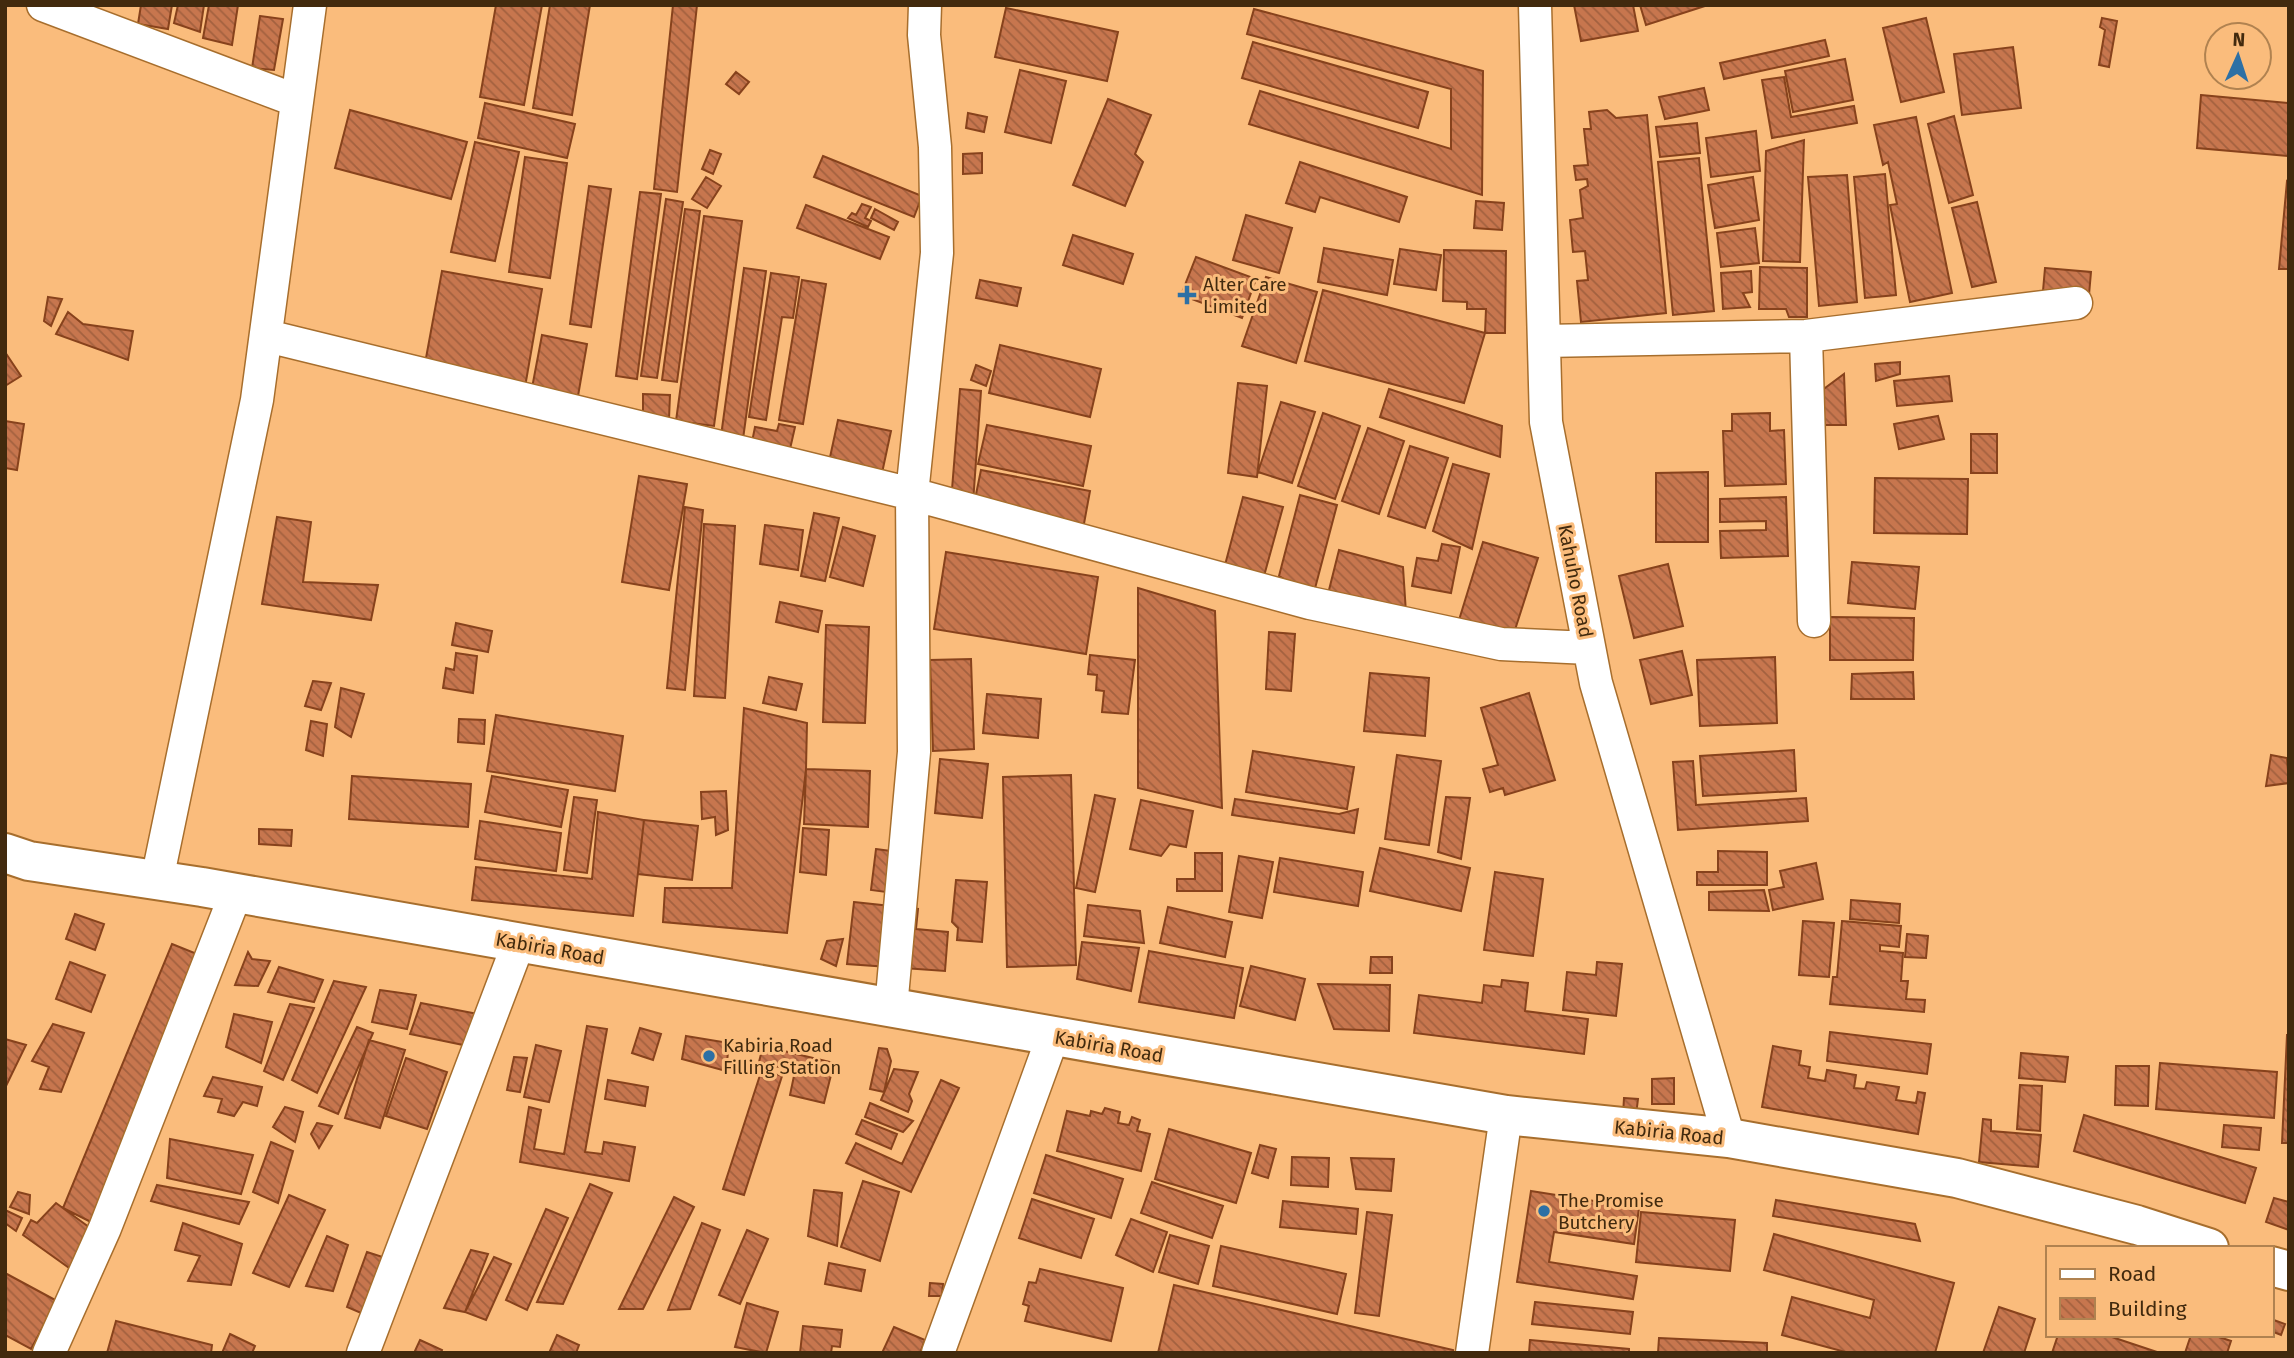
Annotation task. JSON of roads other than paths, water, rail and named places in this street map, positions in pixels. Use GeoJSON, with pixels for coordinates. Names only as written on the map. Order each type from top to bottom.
{"type":"FeatureCollection","features":[{"type":"Feature","properties":{"kind":"main road","name":"Kabiria Road"},"geometry":{"type":"LineString","coordinates":[[5,853],[29,861],[236,893],[1506,1115],[1729,1138],[1957,1178],[2137,1225],[2204,1246]]}},
{"type":"Feature","properties":{"kind":"street"},"geometry":{"type":"LineString","coordinates":[[43,5],[295,100]]}},
{"type":"Feature","properties":{"kind":"street"},"geometry":{"type":"LineString","coordinates":[[157,880],[248,445],[267,336],[295,100],[310,5]]}},
{"type":"Feature","properties":{"kind":"street","name":"Kahuho Road"},"geometry":{"type":"LineString","coordinates":[[1535,5],[1546,422],[1596,683],[1729,1138]]}},
{"type":"Feature","properties":{"kind":"street"},"geometry":{"type":"LineString","coordinates":[[891,1008],[914,752],[912,494],[937,253],[935,147],[917,8]]}},
{"type":"Feature","properties":{"kind":"street"},"geometry":{"type":"LineString","coordinates":[[1544,341],[1806,336],[2076,303]]}},
{"type":"Feature","properties":{"kind":"street"},"geometry":{"type":"LineString","coordinates":[[267,336],[912,494],[1310,603],[1501,644],[1589,648]]}},
{"type":"Feature","properties":{"kind":"street"},"geometry":{"type":"LineString","coordinates":[[1806,336],[1814,621]]}},
{"type":"Feature","properties":{"kind":"street"},"geometry":{"type":"LineString","coordinates":[[49,1353],[105,1228],[236,893]]}},
{"type":"Feature","properties":{"kind":"street"},"geometry":{"type":"LineString","coordinates":[[363,1353],[519,942]]}},
{"type":"Feature","properties":{"kind":"street"},"geometry":{"type":"LineString","coordinates":[[938,1353],[1053,1036]]}},
{"type":"Feature","properties":{"kind":"street"},"geometry":{"type":"LineString","coordinates":[[1472,1353],[1506,1115]]}},
{"type":"Feature","properties":{"kind":"place","name":"Alter Care Limited"},"geometry":{"type":"Point","coordinates":[1187,295]}},
{"type":"Feature","properties":{"kind":"place","name":"Kabiria Road Filling Station"},"geometry":{"type":"Point","coordinates":[709,1056]}},
{"type":"Feature","properties":{"kind":"place","name":"The Promise Butchery"},"geometry":{"type":"Point","coordinates":[1544,1211]}}]}
